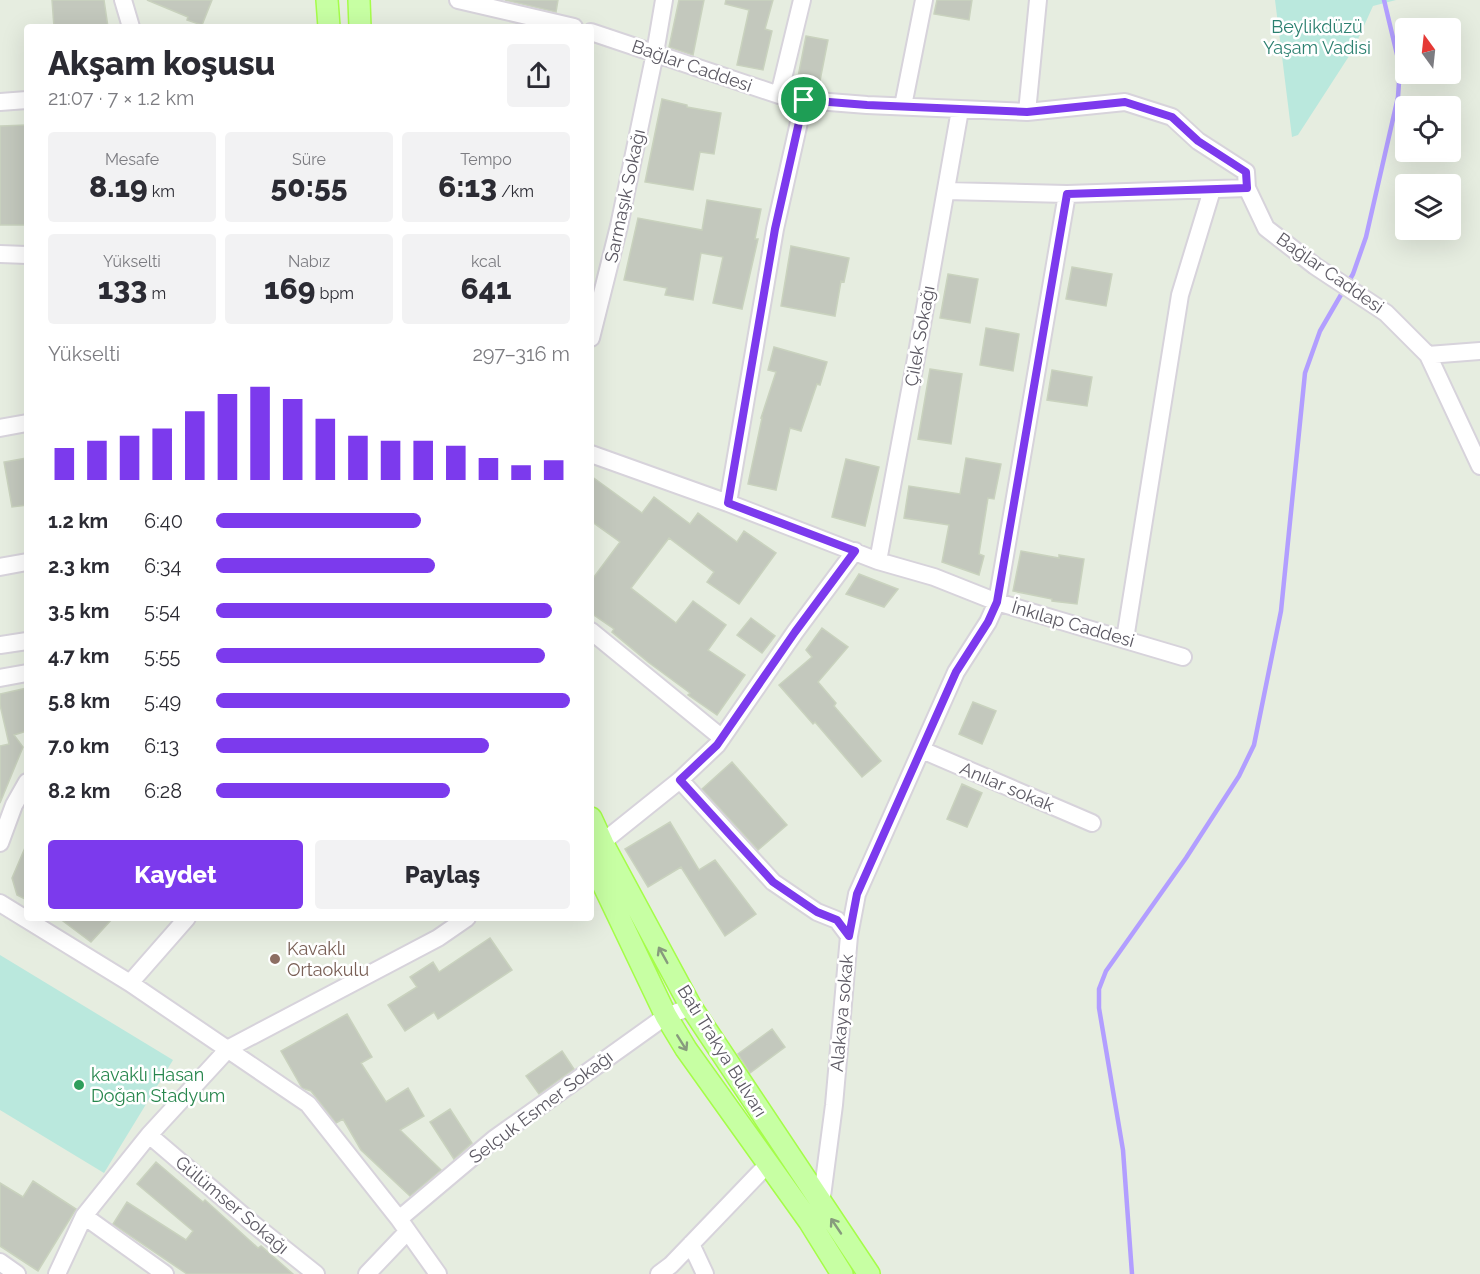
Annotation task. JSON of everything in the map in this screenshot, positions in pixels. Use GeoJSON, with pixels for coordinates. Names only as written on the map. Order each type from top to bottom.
{"type":"FeatureCollection","features":[{"type":"Feature","properties":{"kind":"main road"},"geometry":{"type":"LineString","coordinates":[[327,0],[329,24]]}},
{"type":"Feature","properties":{"kind":"main road"},"geometry":{"type":"LineString","coordinates":[[359,0],[360,24]]}},
{"type":"Feature","properties":{"kind":"main road","name":"Batı Trakya Bulvarı"},"geometry":{"type":"LineString","coordinates":[[595,851],[691,1007],[869,1274]]}},
{"type":"Feature","properties":{"kind":"main road","name":"Batı Trakya Bulvarı"},"geometry":{"type":"LineString","coordinates":[[595,851],[666,1016],[686,1049],[809,1221],[842,1274]]}},
{"type":"Feature","properties":{"kind":"street"},"geometry":{"type":"LineString","coordinates":[[123,0],[130,24]]}},
{"type":"Feature","properties":{"kind":"street"},"geometry":{"type":"LineString","coordinates":[[458,0],[561,24]]}},
{"type":"Feature","properties":{"kind":"street","name":"Sarmaşık Sokağı"},"geometry":{"type":"LineString","coordinates":[[594,326],[619,226],[664,0]]}},
{"type":"Feature","properties":{"kind":"street"},"geometry":{"type":"LineString","coordinates":[[779,95],[802,0]]}},
{"type":"Feature","properties":{"kind":"street"},"geometry":{"type":"LineString","coordinates":[[903,106],[924,0]]}},
{"type":"Feature","properties":{"kind":"street"},"geometry":{"type":"LineString","coordinates":[[1027,112],[1038,0]]}},
{"type":"Feature","properties":{"kind":"street","name":"Bağlar Caddesi"},"geometry":{"type":"LineString","coordinates":[[594,33],[779,95],[804,100],[1027,112],[1125,102],[1172,117],[1198,141],[1246,172],[1247,188],[1266,228],[1315,266],[1372,302],[1428,355],[1480,466]]}},
{"type":"Feature","properties":{"kind":"street"},"geometry":{"type":"LineString","coordinates":[[0,102],[24,99]]}},
{"type":"Feature","properties":{"kind":"street"},"geometry":{"type":"LineString","coordinates":[[728,503],[775,229],[804,100]]}},
{"type":"Feature","properties":{"kind":"street","name":"Çilek Sokağı"},"geometry":{"type":"LineString","coordinates":[[878,561],[960,110]]}},
{"type":"Feature","properties":{"kind":"street"},"geometry":{"type":"LineString","coordinates":[[946,191],[1067,194],[1247,188]]}},
{"type":"Feature","properties":{"kind":"street"},"geometry":{"type":"LineString","coordinates":[[1125,639],[1180,295],[1212,190]]}},
{"type":"Feature","properties":{"kind":"street","name":"Alakaya sokak"},"geometry":{"type":"LineString","coordinates":[[821,1204],[834,1105],[849,936],[857,894],[956,672],[988,622],[997,602],[1067,194]]}},
{"type":"Feature","properties":{"kind":"street"},"geometry":{"type":"LineString","coordinates":[[0,254],[24,255]]}},
{"type":"Feature","properties":{"kind":"street"},"geometry":{"type":"LineString","coordinates":[[1428,355],[1480,351]]}},
{"type":"Feature","properties":{"kind":"street"},"geometry":{"type":"LineString","coordinates":[[0,428],[24,424]]}},
{"type":"Feature","properties":{"kind":"street","name":"İnkılap Caddesi"},"geometry":{"type":"LineString","coordinates":[[594,454],[878,561],[934,577],[997,602],[1184,657]]}},
{"type":"Feature","properties":{"kind":"street"},"geometry":{"type":"LineString","coordinates":[[595,851],[680,780],[722,738],[795,632],[855,551]]}},
{"type":"Feature","properties":{"kind":"street"},"geometry":{"type":"LineString","coordinates":[[0,567],[24,563]]}},
{"type":"Feature","properties":{"kind":"street"},"geometry":{"type":"LineString","coordinates":[[594,633],[722,738]]}},
{"type":"Feature","properties":{"kind":"street"},"geometry":{"type":"LineString","coordinates":[[0,645],[24,641]]}},
{"type":"Feature","properties":{"kind":"street"},"geometry":{"type":"LineString","coordinates":[[0,678],[24,674]]}},
{"type":"Feature","properties":{"kind":"street","name":"Anılar sokak"},"geometry":{"type":"LineString","coordinates":[[922,750],[1092,823]]}},
{"type":"Feature","properties":{"kind":"street"},"geometry":{"type":"LineString","coordinates":[[680,780],[773,882],[817,912],[837,920],[849,936]]}},
{"type":"Feature","properties":{"kind":"street"},"geometry":{"type":"LineString","coordinates":[[0,843],[7,806],[24,786]]}},
{"type":"Feature","properties":{"kind":"street"},"geometry":{"type":"LineString","coordinates":[[0,903],[24,918]]}},
{"type":"Feature","properties":{"kind":"street"},"geometry":{"type":"LineString","coordinates":[[29,921],[130,983],[309,1104],[438,1274]]}},
{"type":"Feature","properties":{"kind":"street"},"geometry":{"type":"LineString","coordinates":[[130,983],[184,921]]}},
{"type":"Feature","properties":{"kind":"street"},"geometry":{"type":"LineString","coordinates":[[57,1274],[84,1216],[149,1135],[229,1048],[438,938],[463,921]]}},
{"type":"Feature","properties":{"kind":"street","name":"Selçuk Esmer Sokağı"},"geometry":{"type":"LineString","coordinates":[[367,1274],[403,1226],[494,1139],[666,1016],[691,1007]]}},
{"type":"Feature","properties":{"kind":"street","name":"Gülümser Sokağı"},"geometry":{"type":"LineString","coordinates":[[149,1135],[316,1274]]}},
{"type":"Feature","properties":{"kind":"street"},"geometry":{"type":"LineString","coordinates":[[659,1274],[671,1266],[767,1165]]}},
{"type":"Feature","properties":{"kind":"street"},"geometry":{"type":"LineString","coordinates":[[84,1216],[165,1274]]}},
{"type":"Feature","properties":{"kind":"street"},"geometry":{"type":"LineString","coordinates":[[691,1244],[705,1274]]}},
{"type":"Feature","properties":{"kind":"street"},"geometry":{"type":"LineString","coordinates":[[0,1262],[17,1274]]}},
{"type":"Feature","properties":{"kind":"green space","name":"Beylikdüzü Yaşam Vadisi"},"geometry":{"type":"Polygon","coordinates":[[[1275,0],[1396,0],[1373,6],[1353,50],[1298,135],[1292,137],[1275,0]]]}},
{"type":"Feature","properties":{"kind":"green space","name":"kavaklı Hasan Doğan Stadyum"},"geometry":{"type":"Polygon","coordinates":[[[0,955],[173,1060],[104,1173],[0,1110],[0,955]]]}},
{"type":"Feature","properties":{"kind":"building"},"geometry":{"type":"Polygon","coordinates":[[[52,0],[104,0],[108,24],[54,24],[52,0]]]}},
{"type":"Feature","properties":{"kind":"building"},"geometry":{"type":"Polygon","coordinates":[[[147,0],[212,0],[202,24],[187,20],[188,17],[147,0]]]}},
{"type":"Feature","properties":{"kind":"building"},"geometry":{"type":"Polygon","coordinates":[[[505,0],[558,0],[556,12],[505,0]]]}},
{"type":"Feature","properties":{"kind":"building"},"geometry":{"type":"Polygon","coordinates":[[[679,0],[704,0],[693,55],[669,47],[679,0]]]}},
{"type":"Feature","properties":{"kind":"building"},"geometry":{"type":"Polygon","coordinates":[[[726,0],[773,0],[765,29],[772,31],[763,70],[737,65],[749,10],[725,4],[726,0]]]}},
{"type":"Feature","properties":{"kind":"building"},"geometry":{"type":"Polygon","coordinates":[[[937,0],[972,0],[969,20],[934,14],[937,0]]]}},
{"type":"Feature","properties":{"kind":"building"},"geometry":{"type":"Polygon","coordinates":[[[806,36],[828,40],[819,86],[797,82],[806,36]]]}},
{"type":"Feature","properties":{"kind":"building"},"geometry":{"type":"Polygon","coordinates":[[[662,99],[687,105],[687,107],[721,113],[714,154],[700,152],[693,190],[645,182],[662,99]]]}},
{"type":"Feature","properties":{"kind":"building"},"geometry":{"type":"Polygon","coordinates":[[[24,125],[24,225],[0,225],[0,126],[24,125]]]}},
{"type":"Feature","properties":{"kind":"building"},"geometry":{"type":"Polygon","coordinates":[[[707,200],[761,209],[755,239],[758,239],[742,309],[713,303],[723,257],[701,253],[693,300],[665,295],[667,288],[624,280],[638,218],[702,230],[707,200]]]}},
{"type":"Feature","properties":{"kind":"building"},"geometry":{"type":"Polygon","coordinates":[[[791,246],[849,258],[844,282],[841,281],[835,316],[781,306],[791,246]]]}},
{"type":"Feature","properties":{"kind":"building"},"geometry":{"type":"Polygon","coordinates":[[[1072,267],[1112,274],[1106,306],[1066,299],[1072,267]]]}},
{"type":"Feature","properties":{"kind":"building"},"geometry":{"type":"Polygon","coordinates":[[[948,274],[978,279],[970,323],[940,318],[948,274]]]}},
{"type":"Feature","properties":{"kind":"building"},"geometry":{"type":"Polygon","coordinates":[[[986,328],[1019,334],[1013,371],[980,365],[986,328]]]}},
{"type":"Feature","properties":{"kind":"building"},"geometry":{"type":"Polygon","coordinates":[[[774,347],[827,362],[801,431],[790,428],[776,490],[748,484],[761,418],[776,372],[768,370],[774,347]]]}},
{"type":"Feature","properties":{"kind":"building"},"geometry":{"type":"Polygon","coordinates":[[[930,369],[962,374],[951,444],[918,439],[930,369]]]}},
{"type":"Feature","properties":{"kind":"building"},"geometry":{"type":"Polygon","coordinates":[[[1052,370],[1092,377],[1087,406],[1047,400],[1052,370]]]}},
{"type":"Feature","properties":{"kind":"building"},"geometry":{"type":"Polygon","coordinates":[[[966,458],[1001,464],[994,499],[988,498],[979,554],[984,556],[979,575],[942,562],[949,525],[904,518],[909,486],[960,494],[966,458]]]}},
{"type":"Feature","properties":{"kind":"building"},"geometry":{"type":"Polygon","coordinates":[[[24,459],[24,505],[12,507],[4,462],[24,459]]]}},
{"type":"Feature","properties":{"kind":"building"},"geometry":{"type":"Polygon","coordinates":[[[846,459],[879,467],[865,526],[832,517],[846,459]]]}},
{"type":"Feature","properties":{"kind":"building"},"geometry":{"type":"Polygon","coordinates":[[[594,478],[642,513],[654,497],[690,524],[698,513],[737,542],[744,531],[776,553],[739,604],[707,582],[714,572],[669,538],[631,588],[676,623],[693,601],[726,625],[708,650],[745,675],[717,715],[688,695],[690,693],[648,662],[612,632],[614,629],[594,615],[594,577],[620,542],[594,523],[594,478]]]}},
{"type":"Feature","properties":{"kind":"building"},"geometry":{"type":"Polygon","coordinates":[[[1021,551],[1059,558],[1059,555],[1084,559],[1077,604],[1052,601],[1052,599],[1013,591],[1021,551]]]}},
{"type":"Feature","properties":{"kind":"building"},"geometry":{"type":"Polygon","coordinates":[[[859,574],[898,589],[884,607],[846,594],[859,574]]]}},
{"type":"Feature","properties":{"kind":"building"},"geometry":{"type":"Polygon","coordinates":[[[751,618],[775,636],[762,653],[737,635],[751,618]]]}},
{"type":"Feature","properties":{"kind":"building"},"geometry":{"type":"Polygon","coordinates":[[[822,628],[848,647],[818,682],[836,703],[834,706],[881,761],[862,777],[815,722],[813,724],[779,685],[812,657],[806,650],[822,628]]]}},
{"type":"Feature","properties":{"kind":"building"},"geometry":{"type":"Polygon","coordinates":[[[24,689],[24,732],[14,735],[23,747],[0,803],[0,746],[9,744],[0,705],[0,694],[24,689]]]}},
{"type":"Feature","properties":{"kind":"building"},"geometry":{"type":"Polygon","coordinates":[[[973,702],[996,711],[982,744],[959,734],[973,702]]]}},
{"type":"Feature","properties":{"kind":"building"},"geometry":{"type":"Polygon","coordinates":[[[732,762],[787,825],[758,850],[702,789],[732,762]]]}},
{"type":"Feature","properties":{"kind":"building"},"geometry":{"type":"Polygon","coordinates":[[[962,784],[982,793],[967,827],[947,819],[962,784]]]}},
{"type":"Feature","properties":{"kind":"building"},"geometry":{"type":"Polygon","coordinates":[[[670,822],[699,870],[715,860],[756,914],[725,936],[681,867],[648,887],[625,849],[670,822]]]}},
{"type":"Feature","properties":{"kind":"building"},"geometry":{"type":"Polygon","coordinates":[[[24,850],[24,898],[17,895],[12,878],[24,850]]]}},
{"type":"Feature","properties":{"kind":"building"},"geometry":{"type":"Polygon","coordinates":[[[63,921],[110,921],[91,942],[63,921]]]}},
{"type":"Feature","properties":{"kind":"building"},"geometry":{"type":"Polygon","coordinates":[[[490,938],[512,970],[438,1019],[434,1012],[405,1031],[388,1005],[417,987],[410,977],[433,962],[439,972],[490,938]]]}},
{"type":"Feature","properties":{"kind":"building"},"geometry":{"type":"Polygon","coordinates":[[[347,1014],[372,1057],[361,1063],[386,1102],[408,1088],[424,1116],[400,1130],[441,1170],[410,1196],[361,1150],[343,1119],[336,1123],[311,1091],[302,1088],[281,1051],[347,1014]]]}},
{"type":"Feature","properties":{"kind":"building"},"geometry":{"type":"Polygon","coordinates":[[[772,1029],[785,1047],[750,1073],[738,1054],[772,1029]]]}},
{"type":"Feature","properties":{"kind":"building"},"geometry":{"type":"Polygon","coordinates":[[[562,1051],[574,1069],[539,1094],[526,1076],[562,1051]]]}},
{"type":"Feature","properties":{"kind":"building"},"geometry":{"type":"Polygon","coordinates":[[[450,1109],[472,1143],[454,1159],[430,1122],[450,1109]]]}},
{"type":"Feature","properties":{"kind":"building"},"geometry":{"type":"Polygon","coordinates":[[[156,1162],[203,1202],[205,1200],[258,1248],[261,1246],[293,1274],[187,1274],[113,1224],[127,1202],[186,1240],[193,1231],[137,1184],[156,1162]]]}},
{"type":"Feature","properties":{"kind":"building"},"geometry":{"type":"Polygon","coordinates":[[[33,1181],[76,1209],[38,1271],[0,1246],[0,1183],[23,1197],[33,1181]]]}},
{"type":"Feature","properties":{"kind":"waterway"},"geometry":{"type":"LineString","coordinates":[[1132,1274],[1123,1150],[1099,1008],[1099,989],[1106,971],[1186,858],[1239,776],[1254,745],[1281,611],[1305,373],[1320,331],[1353,274],[1366,237],[1398,97],[1400,67],[1384,0]]}},
{"type":"Feature","properties":{"kind":"place","name":"Kavaklı Ortaokulu"},"geometry":{"type":"Point","coordinates":[275,959]}},
{"type":"Feature","properties":{"kind":"place","name":"kavaklı Hasan Doğan Stadyum"},"geometry":{"type":"Point","coordinates":[79,1085]}},
{"type":"Feature","properties":{"kind":"route"},"geometry":{"type":"LineString","coordinates":[[804,100],[1027,112],[1125,102],[1172,117],[1198,141],[1246,172],[1247,188],[1067,194],[997,602],[988,622],[956,672],[857,894],[849,936],[837,920],[817,912],[773,882],[680,780],[717,745],[795,632],[855,551],[728,503],[775,229],[804,100]]}}]}
